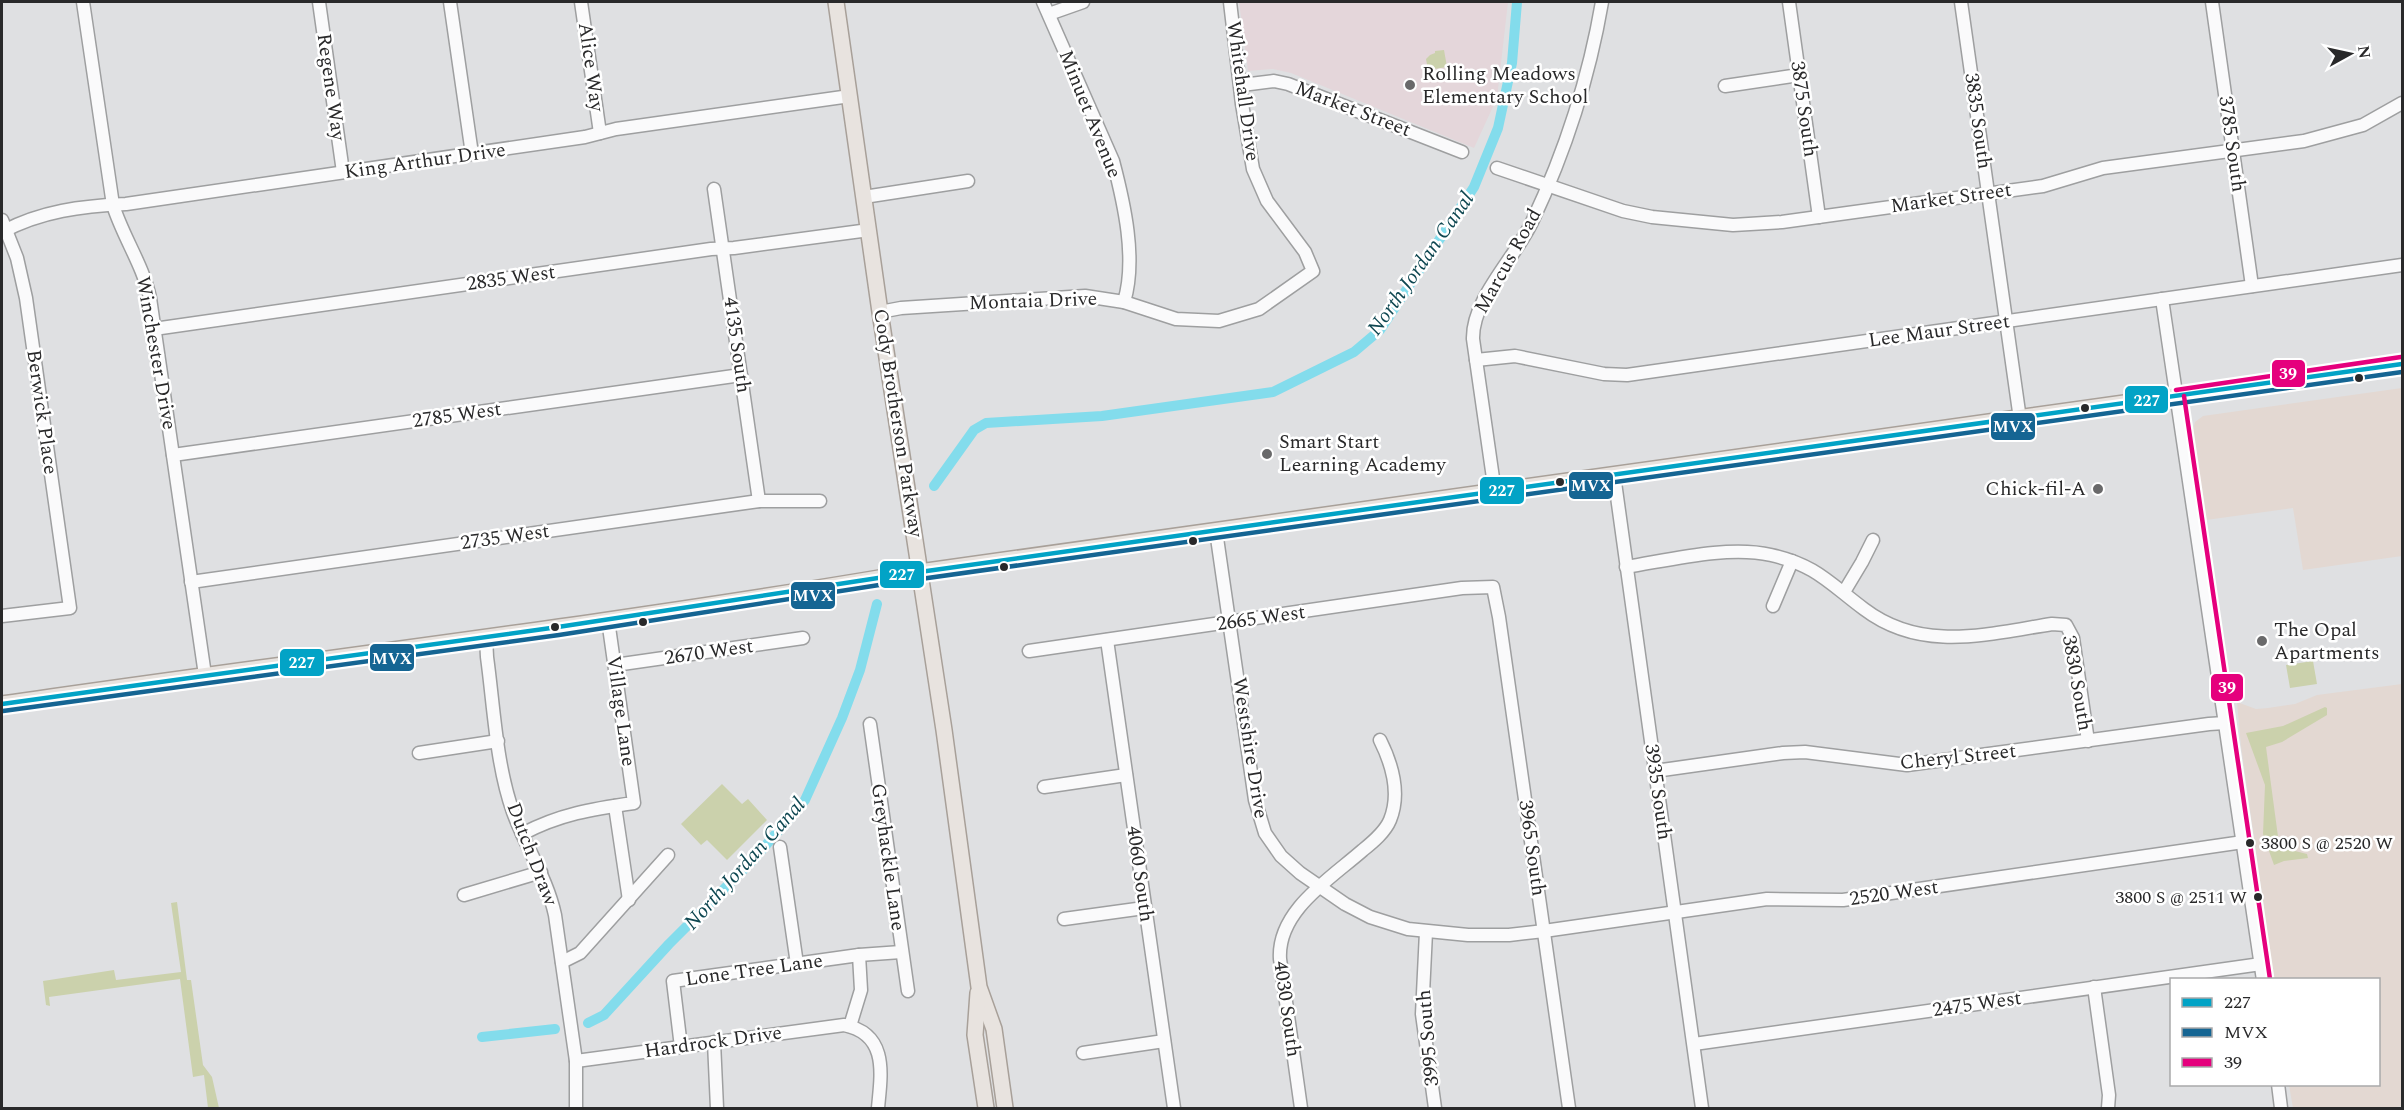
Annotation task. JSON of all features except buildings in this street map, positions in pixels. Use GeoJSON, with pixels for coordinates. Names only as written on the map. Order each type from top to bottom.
{"type":"FeatureCollection","features":[{"type":"Feature","properties":{"kind":"main road","name":"Cody Brotherson Parkway"},"geometry":{"type":"LineString","coordinates":[[836,2],[880,312],[921,572],[979,987],[994,1029],[1005,1108]]}},
{"type":"Feature","properties":{"kind":"main road"},"geometry":{"type":"LineString","coordinates":[[2,704],[797,593],[921,572],[2403,364]]}},
{"type":"Feature","properties":{"kind":"main road","name":"Cody Brotherson Parkway"},"geometry":{"type":"LineString","coordinates":[[979,987],[975,1035],[986,1108]]}},
{"type":"Feature","properties":{"kind":"street","name":"Winchester Drive"},"geometry":{"type":"LineString","coordinates":[[83,2],[113,205],[124,235],[146,279],[205,675]]}},
{"type":"Feature","properties":{"kind":"street","name":"Regene Way"},"geometry":{"type":"LineString","coordinates":[[319,2],[344,172]]}},
{"type":"Feature","properties":{"kind":"street"},"geometry":{"type":"LineString","coordinates":[[450,2],[472,154]]}},
{"type":"Feature","properties":{"kind":"street","name":"Alice Way"},"geometry":{"type":"LineString","coordinates":[[581,2],[600,133]]}},
{"type":"Feature","properties":{"kind":"street","name":"Minuet Avenue"},"geometry":{"type":"LineString","coordinates":[[1043,2],[1113,161],[1120,187],[1131,266],[1124,302]]}},
{"type":"Feature","properties":{"kind":"street"},"geometry":{"type":"LineString","coordinates":[[1049,14],[1083,2]]}},
{"type":"Feature","properties":{"kind":"street","name":"Whitehall Drive"},"geometry":{"type":"LineString","coordinates":[[1230,2],[1249,147],[1257,180],[1274,211],[1305,252],[1313,271]]}},
{"type":"Feature","properties":{"kind":"street","name":"Marcus Road"},"geometry":{"type":"LineString","coordinates":[[1495,492],[1473,332],[1477,313],[1528,230],[1546,186],[1584,88],[1602,2]]}},
{"type":"Feature","properties":{"kind":"street","name":"3875 South"},"geometry":{"type":"LineString","coordinates":[[1789,2],[1819,217]]}},
{"type":"Feature","properties":{"kind":"street","name":"3835 South"},"geometry":{"type":"LineString","coordinates":[[1961,2],[2020,418]]}},
{"type":"Feature","properties":{"kind":"street","name":"3785 South"},"geometry":{"type":"LineString","coordinates":[[2212,2],[2252,286]]}},
{"type":"Feature","properties":{"kind":"street"},"geometry":{"type":"LineString","coordinates":[[1725,86],[1799,75]]}},
{"type":"Feature","properties":{"kind":"street","name":"Market Street"},"geometry":{"type":"LineString","coordinates":[[1242,85],[1274,81],[1288,84],[1462,152]]}},
{"type":"Feature","properties":{"kind":"street","name":"King Arthur Drive"},"geometry":{"type":"LineString","coordinates":[[3,227],[59,211],[472,154],[616,129],[850,96]]}},
{"type":"Feature","properties":{"kind":"street","name":"Market Street"},"geometry":{"type":"LineString","coordinates":[[1497,168],[1623,211],[1682,221],[1754,224],[2043,186],[2103,168],[2304,141],[2364,124],[2403,103]]}},
{"type":"Feature","properties":{"kind":"street"},"geometry":{"type":"LineString","coordinates":[[864,196],[968,181]]}},
{"type":"Feature","properties":{"kind":"street","name":"4135 South"},"geometry":{"type":"LineString","coordinates":[[714,189],[759,501]]}},
{"type":"Feature","properties":{"kind":"street","name":"Berwick Place"},"geometry":{"type":"LineString","coordinates":[[2,616],[70,608],[26,298],[20,268],[3,227]]}},
{"type":"Feature","properties":{"kind":"street","name":"2835 West"},"geometry":{"type":"LineString","coordinates":[[154,329],[869,230]]}},
{"type":"Feature","properties":{"kind":"street","name":"Lee Maur Street"},"geometry":{"type":"LineString","coordinates":[[1476,360],[1515,356],[1604,374],[1627,375],[2403,265]]}},
{"type":"Feature","properties":{"kind":"street","name":"Montaia Drive"},"geometry":{"type":"LineString","coordinates":[[880,312],[902,308],[1070,296],[1099,297],[1124,302],[1176,319],[1219,321],[1259,309],[1313,271]]}},
{"type":"Feature","properties":{"kind":"street"},"geometry":{"type":"LineString","coordinates":[[2162,299],[2263,978]]}},
{"type":"Feature","properties":{"kind":"street","name":"2785 West"},"geometry":{"type":"LineString","coordinates":[[173,455],[741,375]]}},
{"type":"Feature","properties":{"kind":"street","name":"3935 South"},"geometry":{"type":"LineString","coordinates":[[1614,476],[1702,1108]]}},
{"type":"Feature","properties":{"kind":"street","name":"2735 West"},"geometry":{"type":"LineString","coordinates":[[191,582],[759,501],[820,501]]}},
{"type":"Feature","properties":{"kind":"street","name":"Westshire Drive"},"geometry":{"type":"LineString","coordinates":[[1216,531],[1255,800],[1262,825],[1281,856],[1345,904],[1370,917],[1408,929],[1488,935],[1544,931]]}},
{"type":"Feature","properties":{"kind":"street"},"geometry":{"type":"LineString","coordinates":[[1626,567],[1743,551],[1768,554],[1809,567],[1844,592],[1873,540]]}},
{"type":"Feature","properties":{"kind":"street"},"geometry":{"type":"LineString","coordinates":[[1773,606],[1792,561]]}},
{"type":"Feature","properties":{"kind":"street","name":"2665 West"},"geometry":{"type":"LineString","coordinates":[[1029,651],[1462,588],[1493,587]]}},
{"type":"Feature","properties":{"kind":"street","name":"3965 South"},"geometry":{"type":"LineString","coordinates":[[1493,587],[1569,1108]]}},
{"type":"Feature","properties":{"kind":"street","name":"3830 South"},"geometry":{"type":"LineString","coordinates":[[1844,592],[1880,620],[1902,631],[1922,635],[1948,638],[2052,624],[2066,625],[2073,638],[2088,741]]}},
{"type":"Feature","properties":{"kind":"street","name":"Village Lane"},"geometry":{"type":"LineString","coordinates":[[608,620],[634,803],[615,806]]}},
{"type":"Feature","properties":{"kind":"street","name":"Dutch Draw"},"geometry":{"type":"LineString","coordinates":[[486,637],[498,741],[506,787],[522,834],[551,895],[555,915],[576,1060],[576,1108]]}},
{"type":"Feature","properties":{"kind":"street","name":"2670 West"},"geometry":{"type":"LineString","coordinates":[[615,666],[803,638]]}},
{"type":"Feature","properties":{"kind":"street","name":"4060 South"},"geometry":{"type":"LineString","coordinates":[[1107,640],[1174,1108]]}},
{"type":"Feature","properties":{"kind":"street","name":"Cheryl Street"},"geometry":{"type":"LineString","coordinates":[[1655,771],[1805,752],[1907,765],[2225,723]]}},
{"type":"Feature","properties":{"kind":"street","name":"Greyhackle Lane"},"geometry":{"type":"LineString","coordinates":[[870,724],[908,991]]}},
{"type":"Feature","properties":{"kind":"street","name":"4030 South"},"geometry":{"type":"LineString","coordinates":[[1301,1108],[1279,948],[1285,926],[1291,916],[1370,845],[1390,821],[1395,804],[1394,785],[1389,759],[1380,740]]}},
{"type":"Feature","properties":{"kind":"street"},"geometry":{"type":"LineString","coordinates":[[419,753],[498,741]]}},
{"type":"Feature","properties":{"kind":"street"},"geometry":{"type":"LineString","coordinates":[[1044,787],[1126,774]]}},
{"type":"Feature","properties":{"kind":"street"},"geometry":{"type":"LineString","coordinates":[[522,834],[564,815],[615,806],[629,900]]}},
{"type":"Feature","properties":{"kind":"street","name":"2520 West"},"geometry":{"type":"LineString","coordinates":[[1544,931],[1767,899],[1843,900],[2243,842]]}},
{"type":"Feature","properties":{"kind":"street"},"geometry":{"type":"LineString","coordinates":[[780,847],[797,964]]}},
{"type":"Feature","properties":{"kind":"street"},"geometry":{"type":"LineString","coordinates":[[562,962],[580,953],[668,855]]}},
{"type":"Feature","properties":{"kind":"street"},"geometry":{"type":"LineString","coordinates":[[464,895],[541,872]]}},
{"type":"Feature","properties":{"kind":"street"},"geometry":{"type":"LineString","coordinates":[[1064,919],[1144,908]]}},
{"type":"Feature","properties":{"kind":"street","name":"3995 South"},"geometry":{"type":"LineString","coordinates":[[1426,932],[1422,1014],[1435,1108]]}},
{"type":"Feature","properties":{"kind":"street","name":"Lone Tree Lane"},"geometry":{"type":"LineString","coordinates":[[681,1047],[673,981],[859,955],[901,952]]}},
{"type":"Feature","properties":{"kind":"street"},"geometry":{"type":"LineString","coordinates":[[859,955],[861,990],[850,1026],[872,1041],[880,1057],[878,1108]]}},
{"type":"Feature","properties":{"kind":"street","name":"2475 West"},"geometry":{"type":"LineString","coordinates":[[1694,1044],[2261,964]]}},
{"type":"Feature","properties":{"kind":"street"},"geometry":{"type":"LineString","coordinates":[[2094,987],[2109,1095],[2108,1108]]}},
{"type":"Feature","properties":{"kind":"street","name":"Hardrock Drive"},"geometry":{"type":"LineString","coordinates":[[576,1060],[838,1024],[850,1026]]}},
{"type":"Feature","properties":{"kind":"street"},"geometry":{"type":"LineString","coordinates":[[1083,1053],[1164,1041]]}},
{"type":"Feature","properties":{"kind":"street"},"geometry":{"type":"LineString","coordinates":[[714,1042],[717,1108]]}},
{"type":"Feature","properties":{"kind":"street"},"geometry":{"type":"LineString","coordinates":[[2278,1086],[2281,1108]]}},
{"type":"Feature","properties":{"kind":"shaded area","name":"Rolling Meadows Elementary School"},"geometry":{"type":"Polygon","coordinates":[[[1239,2],[1508,2],[1497,98],[1474,148],[1291,73],[1273,69],[1248,71],[1239,2]]]}},
{"type":"Feature","properties":{"kind":"shaded area"},"geometry":{"type":"Polygon","coordinates":[[[2402,388],[2402,556],[2303,570],[2293,508],[2206,520],[2193,429],[2195,422],[2203,416],[2402,388]]]}},
{"type":"Feature","properties":{"kind":"shaded area"},"geometry":{"type":"Polygon","coordinates":[[[2402,684],[2402,1106],[2293,1108],[2289,1086],[2380,1086],[2380,978],[2274,978],[2241,746],[2237,702],[2256,709],[2268,708],[2295,704],[2317,695],[2402,684]]]}},
{"type":"Feature","properties":{"kind":"green space"},"geometry":{"type":"Polygon","coordinates":[[[1444,50],[1447,67],[1428,70],[1426,59],[1435,51],[1444,50]]]}},
{"type":"Feature","properties":{"kind":"green space"},"geometry":{"type":"Polygon","coordinates":[[[2313,661],[2317,684],[2290,688],[2286,665],[2313,661]]]}},
{"type":"Feature","properties":{"kind":"green space"},"geometry":{"type":"Polygon","coordinates":[[[2325,707],[2327,715],[2282,742],[2266,747],[2279,844],[2287,844],[2291,850],[2307,854],[2308,858],[2284,861],[2274,865],[2263,834],[2265,785],[2246,733],[2283,726],[2325,707]]]}},
{"type":"Feature","properties":{"kind":"green space"},"geometry":{"type":"Polygon","coordinates":[[[722,784],[742,804],[748,799],[767,820],[727,860],[707,840],[701,845],[681,824],[722,784]]]}},
{"type":"Feature","properties":{"kind":"green space"},"geometry":{"type":"Polygon","coordinates":[[[177,902],[187,980],[191,980],[203,1065],[212,1077],[219,1108],[208,1108],[204,1075],[193,1077],[180,979],[49,997],[50,1006],[46,1005],[43,981],[114,970],[116,980],[181,972],[171,903],[177,902]]]}},
{"type":"Feature","properties":{"kind":"waterway","name":"North Jordan Canal"},"geometry":{"type":"LineString","coordinates":[[934,486],[974,430],[986,423],[1102,416],[1273,392],[1354,352],[1380,330],[1474,187],[1498,128],[1512,63],[1517,2]]}},
{"type":"Feature","properties":{"kind":"waterway","name":"North Jordan Canal"},"geometry":{"type":"LineString","coordinates":[[588,1023],[604,1015],[669,944],[753,860],[805,800],[842,718],[860,670],[877,604]]}},
{"type":"Feature","properties":{"kind":"waterway","name":"North Jordan Canal"},"geometry":{"type":"LineString","coordinates":[[482,1037],[555,1029]]}},
{"type":"Feature","properties":{"kind":"transit line","name":"39"},"geometry":{"type":"LineString","coordinates":[[2176,390],[2401,357]]}},
{"type":"Feature","properties":{"kind":"transit line","name":"227"},"geometry":{"type":"LineString","coordinates":[[2,704],[558,627],[891,576],[2402,364]]}},
{"type":"Feature","properties":{"kind":"transit line","name":"MVX"},"geometry":{"type":"LineString","coordinates":[[3,711],[559,635],[892,583],[2402,372]]}},
{"type":"Feature","properties":{"kind":"transit line","name":"39"},"geometry":{"type":"LineString","coordinates":[[2184,396],[2270,978]]}},
{"type":"Feature","properties":{"kind":"place","name":"Rolling Meadows Elementary School"},"geometry":{"type":"Point","coordinates":[1410,85]}},
{"type":"Feature","properties":{"kind":"place","name":"Smart Start Learning Academy"},"geometry":{"type":"Point","coordinates":[1267,454]}},
{"type":"Feature","properties":{"kind":"place","name":"Chick-fil-A"},"geometry":{"type":"Point","coordinates":[2098,489]}},
{"type":"Feature","properties":{"kind":"place","name":"The Opal Apartments"},"geometry":{"type":"Point","coordinates":[2262,641]}},
{"type":"Feature","properties":{"kind":"place","name":"3800 S @ 2520 W"},"geometry":{"type":"Point","coordinates":[2250,843]}},
{"type":"Feature","properties":{"kind":"place","name":"3800 S @ 2511 W"},"geometry":{"type":"Point","coordinates":[2258,897]}}]}
